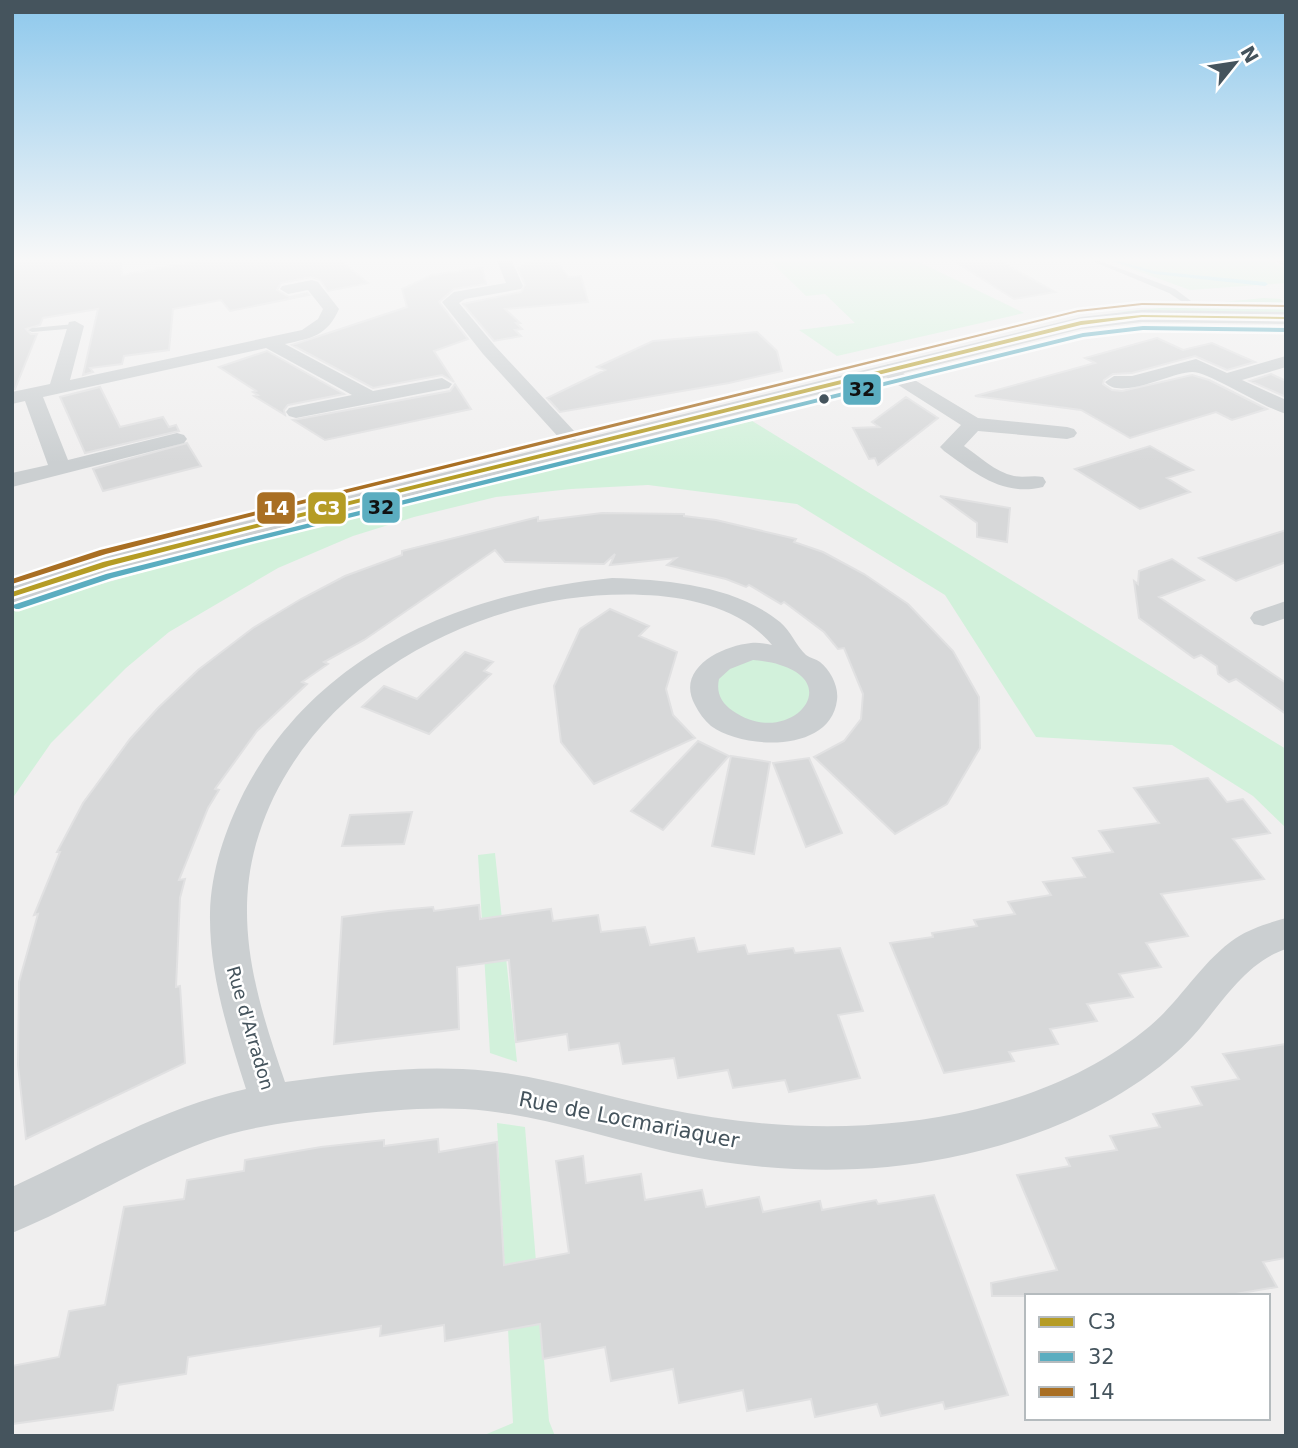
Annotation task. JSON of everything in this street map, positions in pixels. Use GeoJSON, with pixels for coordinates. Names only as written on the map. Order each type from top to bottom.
{"type":"FeatureCollection","features":[{"type":"Feature","properties":{"kind":"street"},"geometry":{"type":"LineString","coordinates":[[58,388],[74,329]]}},
{"type":"Feature","properties":{"kind":"street"},"geometry":{"type":"LineString","coordinates":[[60,468],[22,396],[308,334],[316,329]]}},
{"type":"Feature","properties":{"kind":"street"},"geometry":{"type":"LineString","coordinates":[[471,329],[568,436]]}},
{"type":"Feature","properties":{"kind":"street"},"geometry":{"type":"LineString","coordinates":[[12,578],[108,549],[278,505],[1009,329]]}},
{"type":"Feature","properties":{"kind":"street"},"geometry":{"type":"LineString","coordinates":[[12,594],[106,564],[1062,329]]}},
{"type":"Feature","properties":{"kind":"street"},"geometry":{"type":"LineString","coordinates":[[267,342],[369,397]]}},
{"type":"Feature","properties":{"kind":"street"},"geometry":{"type":"LineString","coordinates":[[1225,379],[1286,361]]}},
{"type":"Feature","properties":{"kind":"street"},"geometry":{"type":"LineString","coordinates":[[1114,382],[1132,382],[1196,365],[1286,408]]}},
{"type":"Feature","properties":{"kind":"street"},"geometry":{"type":"LineString","coordinates":[[888,370],[973,424],[1068,433]]}},
{"type":"Feature","properties":{"kind":"street"},"geometry":{"type":"LineString","coordinates":[[296,412],[442,384]]}},
{"type":"Feature","properties":{"kind":"street"},"geometry":{"type":"LineString","coordinates":[[973,424],[951,447],[1002,480],[1024,485],[1035,482]]}},
{"type":"Feature","properties":{"kind":"street"},"geometry":{"type":"LineString","coordinates":[[12,480],[177,439]]}},
{"type":"Feature","properties":{"kind":"street","name":"Rue d'Arradon"},"geometry":{"type":"LineString","coordinates":[[271,1104],[233,980],[227,915],[234,863],[249,811],[275,766],[308,723],[346,687],[409,644],[455,622],[534,596],[597,586],[646,585],[678,589],[723,602],[769,626],[788,643],[793,658]]}},
{"type":"Feature","properties":{"kind":"street","name":"Rue de Locmariaquer"},"geometry":{"type":"LineString","coordinates":[[12,1211],[198,1124],[237,1111],[271,1104],[394,1090],[466,1089],[560,1103],[660,1129],[736,1143],[800,1148],[877,1146],[944,1138],[998,1126],[1092,1088],[1122,1071],[1167,1037],[1245,949],[1269,937],[1286,933]]}},
{"type":"Feature","properties":{"kind":"lane"},"geometry":{"type":"LineString","coordinates":[[32,330],[47,329]]}},
{"type":"Feature","properties":{"kind":"green space"},"geometry":{"type":"Polygon","coordinates":[[[810,329],[956,329],[837,356],[799,330],[810,329]]]}},
{"type":"Feature","properties":{"kind":"green space"},"geometry":{"type":"Polygon","coordinates":[[[744,416],[1286,749],[1286,828],[1253,796],[1172,745],[1036,737],[945,595],[797,504],[648,485],[496,497],[414,517],[353,536],[278,568],[169,632],[126,668],[51,743],[12,799],[12,610],[285,533],[744,416]]]}},
{"type":"Feature","properties":{"kind":"green space"},"geometry":{"type":"Polygon","coordinates":[[[753,651],[820,680],[796,729],[732,725],[707,673],[753,651]]]}},
{"type":"Feature","properties":{"kind":"green space"},"geometry":{"type":"Polygon","coordinates":[[[495,853],[517,1062],[490,1053],[478,855],[495,853]]]}},
{"type":"Feature","properties":{"kind":"green space"},"geometry":{"type":"Polygon","coordinates":[[[497,1123],[525,1127],[549,1421],[555,1436],[482,1436],[513,1423],[497,1123]]]}},
{"type":"Feature","properties":{"kind":"building"},"geometry":{"type":"Polygon","coordinates":[[[12,329],[27,329],[31,334],[37,334],[15,389],[12,389],[12,329]]]}},
{"type":"Feature","properties":{"kind":"building"},"geometry":{"type":"Polygon","coordinates":[[[94,329],[171,329],[169,350],[124,356],[122,364],[90,368],[93,372],[83,375],[94,329]]]}},
{"type":"Feature","properties":{"kind":"building"},"geometry":{"type":"Polygon","coordinates":[[[342,329],[460,329],[468,339],[434,351],[454,382],[442,375],[373,388],[292,345],[342,329]]]}},
{"type":"Feature","properties":{"kind":"building"},"geometry":{"type":"Polygon","coordinates":[[[484,329],[522,329],[515,330],[521,336],[494,341],[484,329]]]}},
{"type":"Feature","properties":{"kind":"building"},"geometry":{"type":"Polygon","coordinates":[[[757,332],[777,351],[782,371],[729,383],[560,412],[547,398],[605,370],[597,367],[653,341],[757,332]]]}},
{"type":"Feature","properties":{"kind":"building"},"geometry":{"type":"Polygon","coordinates":[[[1157,338],[1183,350],[1212,343],[1255,362],[1227,370],[1195,356],[1132,373],[1113,374],[1104,380],[1103,384],[1112,390],[1122,391],[1192,375],[1209,380],[1267,409],[1232,420],[1216,412],[1130,438],[1081,410],[975,396],[1095,363],[1085,358],[1157,338]]]}},
{"type":"Feature","properties":{"kind":"building"},"geometry":{"type":"Polygon","coordinates":[[[267,351],[344,394],[288,405],[284,410],[285,415],[254,396],[258,395],[253,392],[256,391],[219,367],[267,351]]]}},
{"type":"Feature","properties":{"kind":"building"},"geometry":{"type":"Polygon","coordinates":[[[1271,374],[1286,381],[1286,397],[1250,381],[1271,374]]]}},
{"type":"Feature","properties":{"kind":"building"},"geometry":{"type":"Polygon","coordinates":[[[455,384],[471,409],[325,440],[293,420],[450,391],[455,384]]]}},
{"type":"Feature","properties":{"kind":"building"},"geometry":{"type":"Polygon","coordinates":[[[100,387],[120,427],[163,417],[169,427],[176,425],[179,431],[85,453],[60,397],[100,387]]]}},
{"type":"Feature","properties":{"kind":"building"},"geometry":{"type":"Polygon","coordinates":[[[906,397],[938,418],[878,465],[875,458],[869,459],[853,428],[879,427],[872,422],[906,397]]]}},
{"type":"Feature","properties":{"kind":"building"},"geometry":{"type":"Polygon","coordinates":[[[187,443],[201,466],[103,491],[93,469],[187,443]]]}},
{"type":"Feature","properties":{"kind":"building"},"geometry":{"type":"Polygon","coordinates":[[[1150,446],[1193,470],[1167,478],[1190,492],[1140,509],[1075,469],[1150,446]]]}},
{"type":"Feature","properties":{"kind":"building"},"geometry":{"type":"Polygon","coordinates":[[[940,496],[1010,508],[1007,542],[977,537],[977,523],[940,496]]]}},
{"type":"Feature","properties":{"kind":"building"},"geometry":{"type":"Polygon","coordinates":[[[602,513],[684,514],[796,539],[794,542],[823,552],[864,574],[908,604],[953,651],[979,697],[980,748],[947,804],[895,834],[814,757],[844,741],[861,719],[863,694],[844,648],[838,649],[824,632],[784,602],[781,604],[749,585],[746,587],[726,579],[667,565],[676,558],[610,565],[615,554],[604,564],[505,562],[495,550],[364,640],[324,662],[328,664],[302,682],[307,684],[257,731],[215,789],[219,790],[208,808],[179,880],[185,879],[180,898],[176,987],[180,986],[185,1063],[26,1139],[18,1065],[19,982],[38,914],[34,915],[60,852],[57,852],[83,803],[130,739],[158,708],[198,670],[253,628],[345,576],[402,555],[402,551],[538,517],[538,521],[602,513]]]}},
{"type":"Feature","properties":{"kind":"building"},"geometry":{"type":"Polygon","coordinates":[[[1286,530],[1286,562],[1236,581],[1199,558],[1286,530]]]}},
{"type":"Feature","properties":{"kind":"building"},"geometry":{"type":"Polygon","coordinates":[[[1172,559],[1204,580],[1159,597],[1286,683],[1286,714],[1236,679],[1229,682],[1218,674],[1217,666],[1201,655],[1194,658],[1139,618],[1134,581],[1138,584],[1139,571],[1172,559]]]}},
{"type":"Feature","properties":{"kind":"building"},"geometry":{"type":"Polygon","coordinates":[[[610,609],[649,626],[639,636],[677,652],[666,689],[673,715],[695,738],[594,784],[561,742],[554,686],[580,629],[610,609]]]}},
{"type":"Feature","properties":{"kind":"building"},"geometry":{"type":"Polygon","coordinates":[[[465,652],[493,662],[484,671],[491,674],[429,734],[362,707],[384,686],[417,699],[465,652]]]}},
{"type":"Feature","properties":{"kind":"building"},"geometry":{"type":"Polygon","coordinates":[[[698,741],[729,756],[663,830],[631,811],[698,741]]]}},
{"type":"Feature","properties":{"kind":"building"},"geometry":{"type":"Polygon","coordinates":[[[731,756],[770,762],[754,854],[712,846],[731,756]]]}},
{"type":"Feature","properties":{"kind":"building"},"geometry":{"type":"Polygon","coordinates":[[[809,758],[842,833],[806,847],[773,763],[809,758]]]}},
{"type":"Feature","properties":{"kind":"building"},"geometry":{"type":"Polygon","coordinates":[[[1208,778],[1227,802],[1243,799],[1270,833],[1233,839],[1264,879],[1161,894],[1188,936],[1146,943],[1161,967],[1119,974],[1133,997],[1087,1004],[1097,1021],[1050,1029],[1058,1044],[1009,1052],[1014,1061],[944,1073],[890,943],[933,937],[932,933],[977,926],[974,920],[1015,914],[1008,902],[1051,895],[1043,882],[1085,877],[1073,858],[1113,852],[1099,831],[1159,823],[1134,788],[1208,778]]]}},
{"type":"Feature","properties":{"kind":"building"},"geometry":{"type":"Polygon","coordinates":[[[412,812],[404,844],[342,846],[350,815],[412,812]]]}},
{"type":"Feature","properties":{"kind":"building"},"geometry":{"type":"Polygon","coordinates":[[[479,905],[480,919],[551,909],[553,921],[598,915],[601,932],[645,927],[650,945],[694,938],[698,952],[745,945],[748,954],[793,948],[795,953],[840,948],[863,1011],[838,1015],[860,1078],[789,1092],[785,1080],[733,1088],[728,1070],[678,1078],[674,1058],[623,1064],[619,1043],[569,1050],[567,1034],[516,1042],[509,960],[457,967],[459,1029],[334,1044],[342,917],[479,905]]]}},
{"type":"Feature","properties":{"kind":"building"},"geometry":{"type":"Polygon","coordinates":[[[1286,1044],[1286,1258],[1263,1262],[1277,1287],[1236,1294],[992,1296],[991,1283],[1057,1270],[1017,1175],[1070,1166],[1066,1158],[1117,1150],[1110,1136],[1160,1127],[1153,1114],[1202,1105],[1192,1087],[1239,1079],[1223,1054],[1286,1044]]]}},
{"type":"Feature","properties":{"kind":"building"},"geometry":{"type":"Polygon","coordinates":[[[438,1139],[439,1152],[497,1142],[504,1265],[569,1253],[556,1161],[583,1156],[586,1183],[641,1174],[645,1200],[702,1190],[706,1207],[759,1197],[763,1212],[820,1201],[822,1210],[876,1200],[878,1204],[934,1195],[1008,1395],[945,1409],[943,1402],[881,1416],[877,1404],[815,1417],[811,1399],[747,1411],[743,1390],[679,1403],[673,1369],[611,1381],[605,1347],[543,1359],[540,1324],[445,1341],[444,1325],[380,1336],[381,1326],[188,1357],[186,1374],[118,1385],[113,1410],[12,1424],[12,1366],[59,1357],[69,1311],[105,1305],[124,1207],[184,1199],[187,1180],[244,1171],[245,1160],[384,1140],[384,1146],[438,1139]]]}},
{"type":"Feature","properties":{"kind":"transit line","name":"14"},"geometry":{"type":"LineString","coordinates":[[12,582],[103,552],[239,517],[1006,329]]}},
{"type":"Feature","properties":{"kind":"transit line","name":"C3"},"geometry":{"type":"LineString","coordinates":[[12,595],[106,564],[242,529],[1058,329]]}},
{"type":"Feature","properties":{"kind":"transit line","name":"32"},"geometry":{"type":"LineString","coordinates":[[16,607],[109,576],[245,541],[1083,335],[1138,329]]}},
{"type":"Feature","properties":{"kind":"transit line","name":"32"},"geometry":{"type":"LineString","coordinates":[[1184,329],[1286,330]]}}]}
